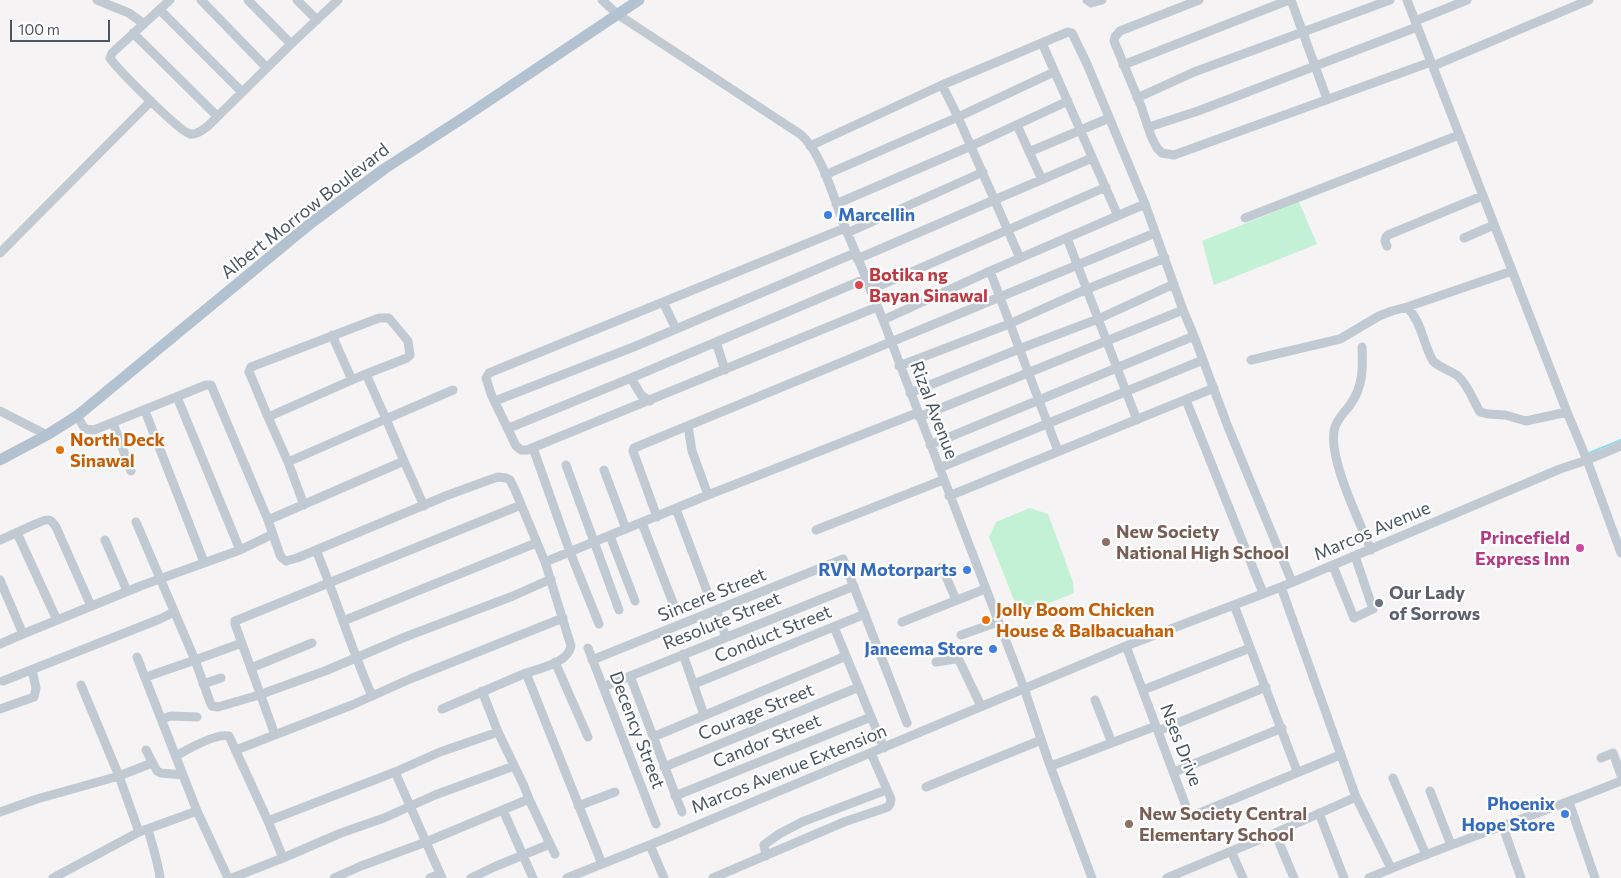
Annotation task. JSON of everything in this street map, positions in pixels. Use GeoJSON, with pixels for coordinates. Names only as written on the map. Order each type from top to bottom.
{"type":"FeatureCollection","features":[{"type":"Feature","properties":{"kind":"main road","name":"Albert Morrow Boulevard"},"geometry":{"type":"LineString","coordinates":[[0,460],[47,435],[77,416],[311,223],[384,169],[639,0]]}},
{"type":"Feature","properties":{"kind":"street"},"geometry":{"type":"LineString","coordinates":[[97,0],[129,13],[144,24]]}},
{"type":"Feature","properties":{"kind":"street"},"geometry":{"type":"LineString","coordinates":[[170,0],[112,53],[110,58],[183,131],[195,134],[200,132],[338,0]]}},
{"type":"Feature","properties":{"kind":"street"},"geometry":{"type":"LineString","coordinates":[[201,0],[267,68]]}},
{"type":"Feature","properties":{"kind":"street"},"geometry":{"type":"LineString","coordinates":[[248,0],[291,44]]}},
{"type":"Feature","properties":{"kind":"street"},"geometry":{"type":"LineString","coordinates":[[297,0],[317,20]]}},
{"type":"Feature","properties":{"kind":"street","name":"Rizal Avenue"},"geometry":{"type":"LineString","coordinates":[[602,0],[617,14],[800,134],[810,146],[825,175],[883,320],[899,366],[1024,688],[1041,740],[1092,878]]}},
{"type":"Feature","properties":{"kind":"street"},"geometry":{"type":"LineString","coordinates":[[1087,0],[1092,3],[1102,0]]}},
{"type":"Feature","properties":{"kind":"street"},"geometry":{"type":"LineString","coordinates":[[1199,0],[1117,34],[1114,41],[1151,136],[1162,153],[1174,155],[1327,99],[1432,64],[1589,0]]}},
{"type":"Feature","properties":{"kind":"street"},"geometry":{"type":"LineString","coordinates":[[1123,65],[1290,0],[1327,99]]}},
{"type":"Feature","properties":{"kind":"street"},"geometry":{"type":"LineString","coordinates":[[1137,98],[1194,72],[1390,0]]}},
{"type":"Feature","properties":{"kind":"street"},"geometry":{"type":"LineString","coordinates":[[1407,0],[1482,196],[1587,460],[1621,552]]}},
{"type":"Feature","properties":{"kind":"street"},"geometry":{"type":"LineString","coordinates":[[1149,127],[1198,111],[1315,66],[1416,24],[1467,0]]}},
{"type":"Feature","properties":{"kind":"street"},"geometry":{"type":"LineString","coordinates":[[160,10],[242,92]]}},
{"type":"Feature","properties":{"kind":"street"},"geometry":{"type":"LineString","coordinates":[[810,146],[942,85],[1068,32],[1072,33],[1087,64],[1145,204],[1183,310],[1243,464],[1292,582]]}},
{"type":"Feature","properties":{"kind":"street"},"geometry":{"type":"LineString","coordinates":[[133,34],[217,116]]}},
{"type":"Feature","properties":{"kind":"street"},"geometry":{"type":"LineString","coordinates":[[1042,43],[1118,216]]}},
{"type":"Feature","properties":{"kind":"street"},"geometry":{"type":"LineString","coordinates":[[825,175],[1054,72]]}},
{"type":"Feature","properties":{"kind":"street"},"geometry":{"type":"LineString","coordinates":[[942,85],[958,116],[1020,258]]}},
{"type":"Feature","properties":{"kind":"street"},"geometry":{"type":"LineString","coordinates":[[0,253],[151,100]]}},
{"type":"Feature","properties":{"kind":"street"},"geometry":{"type":"LineString","coordinates":[[836,204],[1068,102]]}},
{"type":"Feature","properties":{"kind":"street"},"geometry":{"type":"LineString","coordinates":[[1029,152],[1109,118]]}},
{"type":"Feature","properties":{"kind":"street"},"geometry":{"type":"LineString","coordinates":[[1017,125],[1042,180]]}},
{"type":"Feature","properties":{"kind":"street"},"geometry":{"type":"LineString","coordinates":[[1245,218],[1459,135]]}},
{"type":"Feature","properties":{"kind":"street"},"geometry":{"type":"LineString","coordinates":[[495,401],[995,200],[1092,158]]}},
{"type":"Feature","properties":{"kind":"street"},"geometry":{"type":"LineString","coordinates":[[877,307],[650,401],[525,450],[519,449],[486,380],[486,376],[489,373],[846,230],[983,172]]}},
{"type":"Feature","properties":{"kind":"street"},"geometry":{"type":"LineString","coordinates":[[870,290],[1106,187]]}},
{"type":"Feature","properties":{"kind":"street"},"geometry":{"type":"LineString","coordinates":[[1387,246],[1385,241],[1388,235],[1482,196]]}},
{"type":"Feature","properties":{"kind":"street"},"geometry":{"type":"LineString","coordinates":[[883,320],[1145,204]]}},
{"type":"Feature","properties":{"kind":"street"},"geometry":{"type":"LineString","coordinates":[[1464,238],[1494,225]]}},
{"type":"Feature","properties":{"kind":"street"},"geometry":{"type":"LineString","coordinates":[[657,517],[634,449],[637,447],[1155,233]]}},
{"type":"Feature","properties":{"kind":"street"},"geometry":{"type":"LineString","coordinates":[[1068,238],[1137,420]]}},
{"type":"Feature","properties":{"kind":"street"},"geometry":{"type":"LineString","coordinates":[[899,366],[1009,324],[1087,289],[1165,258]]}},
{"type":"Feature","properties":{"kind":"street"},"geometry":{"type":"LineString","coordinates":[[990,271],[1058,451]]}},
{"type":"Feature","properties":{"kind":"street"},"geometry":{"type":"LineString","coordinates":[[1251,360],[1340,339],[1379,316],[1512,271]]}},
{"type":"Feature","properties":{"kind":"street"},"geometry":{"type":"LineString","coordinates":[[509,428],[866,280]]}},
{"type":"Feature","properties":{"kind":"street"},"geometry":{"type":"LineString","coordinates":[[910,393],[1098,319],[1174,284]]}},
{"type":"Feature","properties":{"kind":"street"},"geometry":{"type":"LineString","coordinates":[[663,302],[676,329]]}},
{"type":"Feature","properties":{"kind":"street"},"geometry":{"type":"LineString","coordinates":[[1407,308],[1414,314],[1418,322],[1433,361],[1452,372],[1462,381],[1480,412],[1505,414],[1526,422],[1567,412]]}},
{"type":"Feature","properties":{"kind":"street"},"geometry":{"type":"LineString","coordinates":[[545,562],[676,510],[708,495],[918,415],[1183,310]]}},
{"type":"Feature","properties":{"kind":"street"},"geometry":{"type":"LineString","coordinates":[[268,417],[407,358],[410,355],[408,341],[391,319],[381,317],[251,367],[249,372],[268,417],[288,462],[304,505]]}},
{"type":"Feature","properties":{"kind":"street"},"geometry":{"type":"LineString","coordinates":[[332,335],[352,380]]}},
{"type":"Feature","properties":{"kind":"street"},"geometry":{"type":"LineString","coordinates":[[930,446],[1194,336]]}},
{"type":"Feature","properties":{"kind":"street"},"geometry":{"type":"LineString","coordinates":[[716,342],[725,370]]}},
{"type":"Feature","properties":{"kind":"street"},"geometry":{"type":"LineString","coordinates":[[1362,347],[1363,370],[1361,383],[1357,393],[1336,424],[1334,447],[1345,487],[1371,550]]}},
{"type":"Feature","properties":{"kind":"street"},"geometry":{"type":"LineString","coordinates":[[939,468],[1203,360]]}},
{"type":"Feature","properties":{"kind":"street"},"geometry":{"type":"LineString","coordinates":[[366,374],[424,506]]}},
{"type":"Feature","properties":{"kind":"street"},"geometry":{"type":"LineString","coordinates":[[632,378],[641,395],[650,401]]}},
{"type":"Feature","properties":{"kind":"street"},"geometry":{"type":"LineString","coordinates":[[77,416],[83,427],[91,430],[113,424],[206,385],[211,385],[268,520],[280,555],[286,561],[489,480],[502,477],[510,480],[551,579],[572,646],[570,653],[555,662],[442,708]]}},
{"type":"Feature","properties":{"kind":"street"},"geometry":{"type":"LineString","coordinates":[[949,496],[1214,388]]}},
{"type":"Feature","properties":{"kind":"street"},"geometry":{"type":"LineString","coordinates":[[288,462],[453,390]]}},
{"type":"Feature","properties":{"kind":"street"},"geometry":{"type":"LineString","coordinates":[[177,397],[240,550]]}},
{"type":"Feature","properties":{"kind":"street"},"geometry":{"type":"LineString","coordinates":[[1186,400],[1263,593]]}},
{"type":"Feature","properties":{"kind":"street"},"geometry":{"type":"LineString","coordinates":[[0,411],[47,435]]}},
{"type":"Feature","properties":{"kind":"street"},"geometry":{"type":"LineString","coordinates":[[145,411],[204,562]]}},
{"type":"Feature","properties":{"kind":"street"},"geometry":{"type":"LineString","coordinates":[[113,424],[131,471]]}},
{"type":"Feature","properties":{"kind":"street"},"geometry":{"type":"LineString","coordinates":[[688,426],[692,451],[708,495]]}},
{"type":"Feature","properties":{"kind":"street","name":"Marcos Avenue"},"geometry":{"type":"LineString","coordinates":[[1024,688],[1126,646],[1282,587],[1560,469],[1621,446]]}},
{"type":"Feature","properties":{"kind":"street"},"geometry":{"type":"LineString","coordinates":[[533,448],[570,552],[599,624]]}},
{"type":"Feature","properties":{"kind":"street"},"geometry":{"type":"LineString","coordinates":[[268,520],[404,461]]}},
{"type":"Feature","properties":{"kind":"street"},"geometry":{"type":"LineString","coordinates":[[566,465],[619,610]]}},
{"type":"Feature","properties":{"kind":"street"},"geometry":{"type":"LineString","coordinates":[[604,470],[626,529]]}},
{"type":"Feature","properties":{"kind":"street"},"geometry":{"type":"LineString","coordinates":[[816,530],[943,480]]}},
{"type":"Feature","properties":{"kind":"street"},"geometry":{"type":"LineString","coordinates":[[275,735],[234,624],[235,620],[520,505]]}},
{"type":"Feature","properties":{"kind":"street"},"geometry":{"type":"LineString","coordinates":[[676,510],[706,591]]}},
{"type":"Feature","properties":{"kind":"street"},"geometry":{"type":"LineString","coordinates":[[0,540],[45,520],[54,523],[91,606]]}},
{"type":"Feature","properties":{"kind":"street"},"geometry":{"type":"LineString","coordinates":[[136,522],[161,578],[210,702],[215,707],[259,695],[513,596],[551,579]]}},
{"type":"Feature","properties":{"kind":"street"},"geometry":{"type":"LineString","coordinates":[[642,523],[676,608]]}},
{"type":"Feature","properties":{"kind":"street"},"geometry":{"type":"LineString","coordinates":[[17,534],[57,620]]}},
{"type":"Feature","properties":{"kind":"street"},"geometry":{"type":"LineString","coordinates":[[0,644],[127,591],[240,550],[273,534]]}},
{"type":"Feature","properties":{"kind":"street"},"geometry":{"type":"LineString","coordinates":[[610,536],[635,601]]}},
{"type":"Feature","properties":{"kind":"street"},"geometry":{"type":"LineString","coordinates":[[105,540],[127,591]]}},
{"type":"Feature","properties":{"kind":"street"},"geometry":{"type":"LineString","coordinates":[[344,621],[536,543]]}},
{"type":"Feature","properties":{"kind":"street"},"geometry":{"type":"LineString","coordinates":[[316,550],[330,582],[356,658],[372,696]]}},
{"type":"Feature","properties":{"kind":"street"},"geometry":{"type":"LineString","coordinates":[[1333,566],[1354,618],[1373,609],[1355,556]]}},
{"type":"Feature","properties":{"kind":"street","name":"Sincere Street"},"geometry":{"type":"LineString","coordinates":[[592,660],[843,559],[854,586]]}},
{"type":"Feature","properties":{"kind":"street"},"geometry":{"type":"LineString","coordinates":[[942,567],[956,600]]}},
{"type":"Feature","properties":{"kind":"street"},"geometry":{"type":"LineString","coordinates":[[0,580],[23,634]]}},
{"type":"Feature","properties":{"kind":"street"},"geometry":{"type":"LineString","coordinates":[[854,586],[907,723]]}},
{"type":"Feature","properties":{"kind":"street","name":"Resolute Street"},"geometry":{"type":"LineString","coordinates":[[603,687],[854,586]]}},
{"type":"Feature","properties":{"kind":"street"},"geometry":{"type":"LineString","coordinates":[[1282,587],[1356,797],[1391,868]]}},
{"type":"Feature","properties":{"kind":"street"},"geometry":{"type":"LineString","coordinates":[[902,622],[985,589]]}},
{"type":"Feature","properties":{"kind":"street"},"geometry":{"type":"LineString","coordinates":[[1234,604],[1297,771]]}},
{"type":"Feature","properties":{"kind":"street"},"geometry":{"type":"LineString","coordinates":[[716,610],[726,637]]}},
{"type":"Feature","properties":{"kind":"street"},"geometry":{"type":"LineString","coordinates":[[2,681],[174,612]]}},
{"type":"Feature","properties":{"kind":"street","name":"Conduct Street"},"geometry":{"type":"LineString","coordinates":[[694,684],[865,614]]}},
{"type":"Feature","properties":{"kind":"street"},"geometry":{"type":"LineString","coordinates":[[236,750],[352,705],[410,679],[563,618]]}},
{"type":"Feature","properties":{"kind":"street"},"geometry":{"type":"LineString","coordinates":[[962,635],[998,622]]}},
{"type":"Feature","properties":{"kind":"street"},"geometry":{"type":"LineString","coordinates":[[834,627],[884,748]]}},
{"type":"Feature","properties":{"kind":"street"},"geometry":{"type":"LineString","coordinates":[[146,677],[242,643]]}},
{"type":"Feature","properties":{"kind":"street"},"geometry":{"type":"LineString","coordinates":[[251,668],[312,643]]}},
{"type":"Feature","properties":{"kind":"street","name":"Nses Drive"},"geometry":{"type":"LineString","coordinates":[[1126,646],[1190,817],[1297,771],[1340,755]]}},
{"type":"Feature","properties":{"kind":"street","name":"Decency Street"},"geometry":{"type":"LineString","coordinates":[[588,648],[656,824]]}},
{"type":"Feature","properties":{"kind":"street"},"geometry":{"type":"LineString","coordinates":[[1143,690],[1250,648]]}},
{"type":"Feature","properties":{"kind":"street"},"geometry":{"type":"LineString","coordinates":[[683,654],[704,715]]}},
{"type":"Feature","properties":{"kind":"street"},"geometry":{"type":"LineString","coordinates":[[653,737],[846,656]]}},
{"type":"Feature","properties":{"kind":"street"},"geometry":{"type":"LineString","coordinates":[[137,657],[197,811],[230,878],[514,766]]}},
{"type":"Feature","properties":{"kind":"street"},"geometry":{"type":"LineString","coordinates":[[936,662],[959,660],[980,706]]}},
{"type":"Feature","properties":{"kind":"street"},"geometry":{"type":"LineString","coordinates":[[555,662],[588,737]]}},
{"type":"Feature","properties":{"kind":"street"},"geometry":{"type":"LineString","coordinates":[[0,709],[34,697],[36,688],[32,670]]}},
{"type":"Feature","properties":{"kind":"street"},"geometry":{"type":"LineString","coordinates":[[526,673],[602,864]]}},
{"type":"Feature","properties":{"kind":"street"},"geometry":{"type":"LineString","coordinates":[[630,676],[682,812]]}},
{"type":"Feature","properties":{"kind":"street"},"geometry":{"type":"LineString","coordinates":[[203,684],[221,678]]}},
{"type":"Feature","properties":{"kind":"street"},"geometry":{"type":"LineString","coordinates":[[82,685],[143,830],[160,878]]}},
{"type":"Feature","properties":{"kind":"street","name":"Courage Street"},"geometry":{"type":"LineString","coordinates":[[664,767],[859,687]]}},
{"type":"Feature","properties":{"kind":"street"},"geometry":{"type":"LineString","coordinates":[[1051,766],[1266,687]]}},
{"type":"Feature","properties":{"kind":"street","name":"Marcos Avenue Extension"},"geometry":{"type":"LineString","coordinates":[[567,878],[884,748],[1024,688]]}},
{"type":"Feature","properties":{"kind":"street"},"geometry":{"type":"LineString","coordinates":[[482,691],[498,732],[555,854]]}},
{"type":"Feature","properties":{"kind":"street"},"geometry":{"type":"LineString","coordinates":[[1095,700],[1112,743]]}},
{"type":"Feature","properties":{"kind":"street"},"geometry":{"type":"LineString","coordinates":[[162,719],[174,716],[197,717]]}},
{"type":"Feature","properties":{"kind":"street","name":"Candor Street"},"geometry":{"type":"LineString","coordinates":[[675,796],[871,717]]}},
{"type":"Feature","properties":{"kind":"street"},"geometry":{"type":"LineString","coordinates":[[1174,772],[1282,728]]}},
{"type":"Feature","properties":{"kind":"street"},"geometry":{"type":"LineString","coordinates":[[268,822],[395,772],[440,752],[498,732]]}},
{"type":"Feature","properties":{"kind":"street"},"geometry":{"type":"LineString","coordinates":[[176,756],[188,749],[227,735],[232,740],[283,858]]}},
{"type":"Feature","properties":{"kind":"street"},"geometry":{"type":"LineString","coordinates":[[926,787],[1041,740]]}},
{"type":"Feature","properties":{"kind":"street"},"geometry":{"type":"LineString","coordinates":[[146,750],[157,772],[183,775]]}},
{"type":"Feature","properties":{"kind":"street"},"geometry":{"type":"LineString","coordinates":[[712,878],[844,822],[888,807],[892,802],[890,794],[886,790],[871,753]]}},
{"type":"Feature","properties":{"kind":"street"},"geometry":{"type":"LineString","coordinates":[[1601,758],[1613,753],[1621,775]]}},
{"type":"Feature","properties":{"kind":"street"},"geometry":{"type":"LineString","coordinates":[[0,812],[37,798],[119,776],[152,763]]}},
{"type":"Feature","properties":{"kind":"street"},"geometry":{"type":"LineString","coordinates":[[395,772],[442,876],[430,878]]}},
{"type":"Feature","properties":{"kind":"street"},"geometry":{"type":"LineString","coordinates":[[1394,778],[1426,855]]}},
{"type":"Feature","properties":{"kind":"street"},"geometry":{"type":"LineString","coordinates":[[1369,878],[1621,781]]}},
{"type":"Feature","properties":{"kind":"street"},"geometry":{"type":"LineString","coordinates":[[766,856],[764,845],[779,834],[802,822],[886,790]]}},
{"type":"Feature","properties":{"kind":"street"},"geometry":{"type":"LineString","coordinates":[[1430,791],[1451,845]]}},
{"type":"Feature","properties":{"kind":"street"},"geometry":{"type":"LineString","coordinates":[[578,806],[615,792]]}},
{"type":"Feature","properties":{"kind":"street"},"geometry":{"type":"LineString","coordinates":[[1167,878],[1190,874],[1231,851],[1356,797]]}},
{"type":"Feature","properties":{"kind":"street"},"geometry":{"type":"LineString","coordinates":[[334,878],[529,799]]}},
{"type":"Feature","properties":{"kind":"street"},"geometry":{"type":"LineString","coordinates":[[1569,802],[1595,878]]}},
{"type":"Feature","properties":{"kind":"street"},"geometry":{"type":"LineString","coordinates":[[503,810],[533,878]]}},
{"type":"Feature","properties":{"kind":"street"},"geometry":{"type":"LineString","coordinates":[[53,878],[143,830],[197,811]]}},
{"type":"Feature","properties":{"kind":"street"},"geometry":{"type":"LineString","coordinates":[[1318,813],[1344,878]]}},
{"type":"Feature","properties":{"kind":"street"},"geometry":{"type":"LineString","coordinates":[[1503,826],[1522,878]]}},
{"type":"Feature","properties":{"kind":"street"},"geometry":{"type":"LineString","coordinates":[[1275,833],[1294,878]]}},
{"type":"Feature","properties":{"kind":"street"},"geometry":{"type":"LineString","coordinates":[[471,878],[550,844]]}},
{"type":"Feature","properties":{"kind":"street"},"geometry":{"type":"LineString","coordinates":[[650,845],[664,878]]}},
{"type":"Feature","properties":{"kind":"street"},"geometry":{"type":"LineString","coordinates":[[1231,851],[1243,878]]}},
{"type":"Feature","properties":{"kind":"green space"},"geometry":{"type":"Polygon","coordinates":[[[1299,202],[1317,244],[1214,285],[1202,241],[1299,202]]]}},
{"type":"Feature","properties":{"kind":"green space"},"geometry":{"type":"Polygon","coordinates":[[[1030,508],[1048,514],[1073,582],[1074,593],[1029,611],[1017,608],[989,537],[996,522],[1030,508]]]}},
{"type":"Feature","properties":{"kind":"waterway"},"geometry":{"type":"LineString","coordinates":[[1589,453],[1621,440]]}},
{"type":"Feature","properties":{"kind":"place","name":"Marcellin"},"geometry":{"type":"Point","coordinates":[828,215]}},
{"type":"Feature","properties":{"kind":"place","name":"Botika ng Bayan Sinawal"},"geometry":{"type":"Point","coordinates":[859,285]}},
{"type":"Feature","properties":{"kind":"place","name":"North Deck Sinawal"},"geometry":{"type":"Point","coordinates":[60,450]}},
{"type":"Feature","properties":{"kind":"place","name":"New Society National High School"},"geometry":{"type":"Point","coordinates":[1106,542]}},
{"type":"Feature","properties":{"kind":"place","name":"Princefield Express Inn"},"geometry":{"type":"Point","coordinates":[1580,548]}},
{"type":"Feature","properties":{"kind":"place","name":"RVN Motorparts"},"geometry":{"type":"Point","coordinates":[967,570]}},
{"type":"Feature","properties":{"kind":"place","name":"Our Lady of Sorrows"},"geometry":{"type":"Point","coordinates":[1379,603]}},
{"type":"Feature","properties":{"kind":"place","name":"Jolly Boom Chicken House & Balbacuahan"},"geometry":{"type":"Point","coordinates":[986,620]}},
{"type":"Feature","properties":{"kind":"place","name":"Janeema Store"},"geometry":{"type":"Point","coordinates":[993,649]}},
{"type":"Feature","properties":{"kind":"place","name":"Phoenix Hope Store"},"geometry":{"type":"Point","coordinates":[1565,814]}},
{"type":"Feature","properties":{"kind":"place","name":"New Society Central Elementary School"},"geometry":{"type":"Point","coordinates":[1129,824]}}]}
